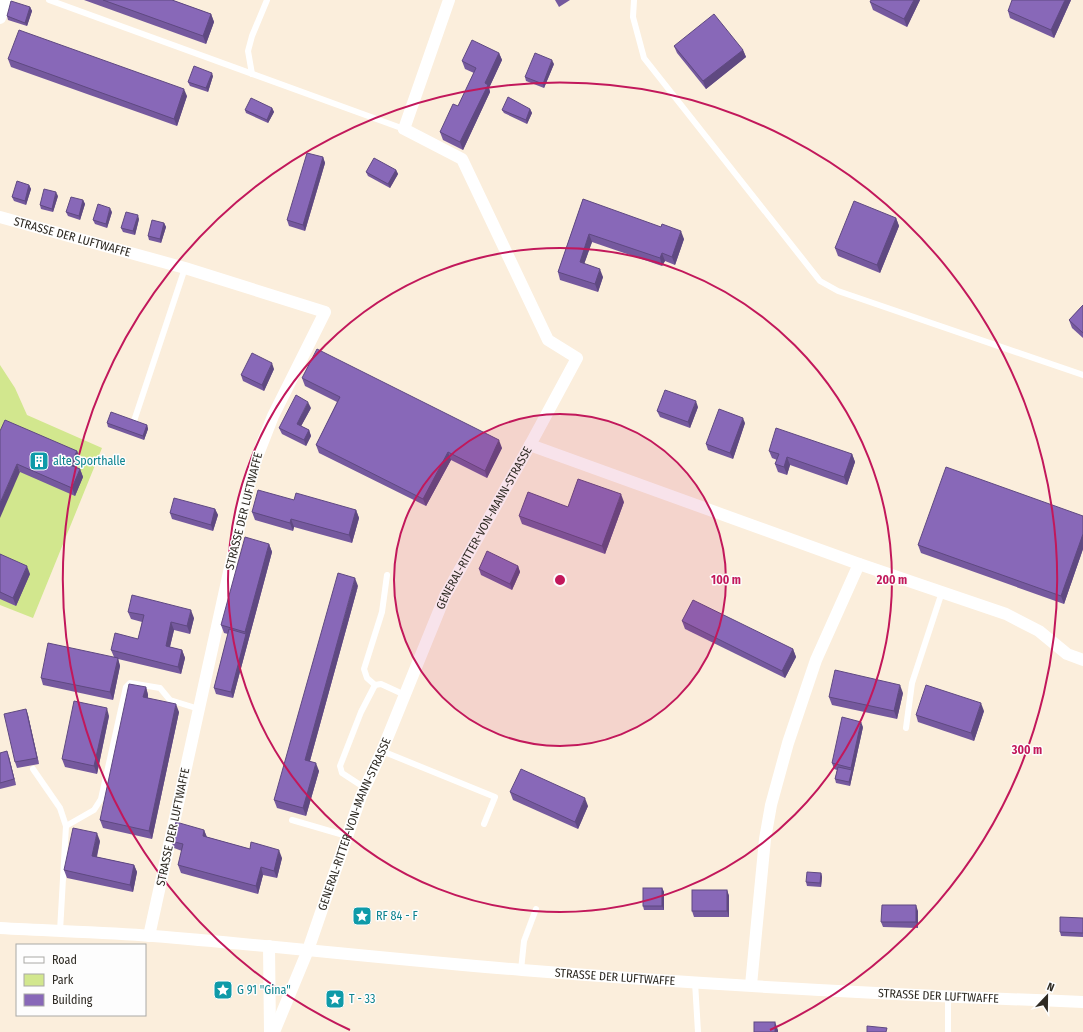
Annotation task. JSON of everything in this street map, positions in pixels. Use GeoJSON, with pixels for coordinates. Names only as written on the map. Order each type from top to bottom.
{"type":"FeatureCollection","features":[{"type":"Feature","properties":{"kind":"street"},"geometry":{"type":"LineString","coordinates":[[0,18],[6,0]]}},
{"type":"Feature","properties":{"kind":"street"},"geometry":{"type":"LineString","coordinates":[[449,0],[404,129],[462,159],[548,340],[576,358],[530,445]]}},
{"type":"Feature","properties":{"kind":"street","name":"STRASSE DER LUFTWAFFE"},"geometry":{"type":"LineString","coordinates":[[0,217],[185,268],[325,312],[273,416],[251,472],[149,936]]}},
{"type":"Feature","properties":{"kind":"street","name":"GENERAL-RITTER-VON-MANN-STRASSE"},"geometry":{"type":"LineString","coordinates":[[274,1032],[308,950],[365,788],[382,751],[445,596],[530,445],[859,564],[1006,614],[1039,631],[1067,654],[1083,660]]}},
{"type":"Feature","properties":{"kind":"street"},"geometry":{"type":"LineString","coordinates":[[751,985],[765,839],[771,805],[788,742],[816,660],[859,564]]}},
{"type":"Feature","properties":{"kind":"street","name":"STRASSE DER LUFTWAFFE"},"geometry":{"type":"LineString","coordinates":[[0,928],[149,936],[521,970],[751,985],[832,992],[1083,1002]]}},
{"type":"Feature","properties":{"kind":"street"},"geometry":{"type":"LineString","coordinates":[[269,946],[270,1032]]}},
{"type":"Feature","properties":{"kind":"lane"},"geometry":{"type":"LineString","coordinates":[[49,0],[404,129]]}},
{"type":"Feature","properties":{"kind":"lane"},"geometry":{"type":"LineString","coordinates":[[252,74],[248,51],[252,36],[267,0]]}},
{"type":"Feature","properties":{"kind":"lane"},"geometry":{"type":"LineString","coordinates":[[634,0],[633,17],[644,58],[820,280],[838,291],[1083,375]]}},
{"type":"Feature","properties":{"kind":"lane"},"geometry":{"type":"LineString","coordinates":[[134,421],[185,268]]}},
{"type":"Feature","properties":{"kind":"lane"},"geometry":{"type":"LineString","coordinates":[[375,685],[367,678],[364,669],[382,612],[387,575]]}},
{"type":"Feature","properties":{"kind":"lane"},"geometry":{"type":"LineString","coordinates":[[906,728],[912,683],[942,592]]}},
{"type":"Feature","properties":{"kind":"lane"},"geometry":{"type":"LineString","coordinates":[[66,826],[94,810],[101,799],[126,687],[130,683],[160,688],[170,700],[199,709]]}},
{"type":"Feature","properties":{"kind":"lane"},"geometry":{"type":"LineString","coordinates":[[375,685],[381,684],[405,695]]}},
{"type":"Feature","properties":{"kind":"lane"},"geometry":{"type":"LineString","coordinates":[[365,788],[342,773],[340,766],[361,712],[375,685]]}},
{"type":"Feature","properties":{"kind":"lane"},"geometry":{"type":"LineString","coordinates":[[382,751],[495,797],[484,824]]}},
{"type":"Feature","properties":{"kind":"lane"},"geometry":{"type":"LineString","coordinates":[[33,769],[60,808],[66,826],[60,931]]}},
{"type":"Feature","properties":{"kind":"lane"},"geometry":{"type":"LineString","coordinates":[[292,820],[347,836]]}},
{"type":"Feature","properties":{"kind":"lane"},"geometry":{"type":"LineString","coordinates":[[521,970],[524,941],[536,909]]}},
{"type":"Feature","properties":{"kind":"lane"},"geometry":{"type":"LineString","coordinates":[[694,982],[698,1032]]}},
{"type":"Feature","properties":{"kind":"lane"},"geometry":{"type":"LineString","coordinates":[[948,997],[948,1032]]}},
{"type":"Feature","properties":{"kind":"green space"},"geometry":{"type":"Polygon","coordinates":[[[0,365],[15,388],[27,415],[102,448],[33,618],[0,605],[0,365]]]}},
{"type":"Feature","properties":{"kind":"building"},"geometry":{"type":"Polygon","coordinates":[[[103,0],[172,0],[211,14],[203,36],[103,0]]]}},
{"type":"Feature","properties":{"kind":"building"},"geometry":{"type":"Polygon","coordinates":[[[871,0],[914,0],[904,19],[870,2],[871,0]]]}},
{"type":"Feature","properties":{"kind":"building"},"geometry":{"type":"Polygon","coordinates":[[[1012,0],[1065,0],[1051,30],[1008,11],[1012,0]]]}},
{"type":"Feature","properties":{"kind":"building"},"geometry":{"type":"Polygon","coordinates":[[[11,1],[30,7],[25,23],[7,16],[11,1]]]}},
{"type":"Feature","properties":{"kind":"building"},"geometry":{"type":"Polygon","coordinates":[[[714,14],[743,50],[703,81],[674,46],[714,14]]]}},
{"type":"Feature","properties":{"kind":"building"},"geometry":{"type":"Polygon","coordinates":[[[19,30],[184,89],[174,119],[8,59],[19,30]]]}},
{"type":"Feature","properties":{"kind":"building"},"geometry":{"type":"Polygon","coordinates":[[[472,40],[499,53],[485,83],[488,85],[460,142],[440,132],[453,104],[458,106],[476,68],[462,61],[472,40]]]}},
{"type":"Feature","properties":{"kind":"building"},"geometry":{"type":"Polygon","coordinates":[[[535,53],[552,60],[543,84],[525,77],[535,53]]]}},
{"type":"Feature","properties":{"kind":"building"},"geometry":{"type":"Polygon","coordinates":[[[194,66],[212,73],[206,88],[188,82],[194,66]]]}},
{"type":"Feature","properties":{"kind":"building"},"geometry":{"type":"Polygon","coordinates":[[[508,97],[530,109],[526,120],[502,110],[508,97]]]}},
{"type":"Feature","properties":{"kind":"building"},"geometry":{"type":"Polygon","coordinates":[[[251,98],[272,108],[267,120],[245,110],[251,98]]]}},
{"type":"Feature","properties":{"kind":"building"},"geometry":{"type":"Polygon","coordinates":[[[307,153],[323,157],[303,225],[287,220],[307,153]]]}},
{"type":"Feature","properties":{"kind":"building"},"geometry":{"type":"Polygon","coordinates":[[[374,158],[396,170],[388,184],[366,172],[374,158]]]}},
{"type":"Feature","properties":{"kind":"building"},"geometry":{"type":"Polygon","coordinates":[[[17,181],[29,185],[25,201],[12,197],[17,181]]]}},
{"type":"Feature","properties":{"kind":"building"},"geometry":{"type":"Polygon","coordinates":[[[44,189],[56,192],[52,209],[40,205],[44,189]]]}},
{"type":"Feature","properties":{"kind":"building"},"geometry":{"type":"Polygon","coordinates":[[[71,197],[83,200],[79,216],[66,212],[71,197]]]}},
{"type":"Feature","properties":{"kind":"building"},"geometry":{"type":"Polygon","coordinates":[[[583,199],[661,227],[662,224],[681,231],[672,257],[662,253],[660,258],[589,234],[580,262],[600,269],[595,284],[558,272],[583,199]]]}},
{"type":"Feature","properties":{"kind":"building"},"geometry":{"type":"Polygon","coordinates":[[[854,201],[896,218],[877,265],[835,248],[854,201]]]}},
{"type":"Feature","properties":{"kind":"building"},"geometry":{"type":"Polygon","coordinates":[[[98,204],[110,208],[106,224],[93,220],[98,204]]]}},
{"type":"Feature","properties":{"kind":"building"},"geometry":{"type":"Polygon","coordinates":[[[126,212],[138,215],[133,231],[121,228],[126,212]]]}},
{"type":"Feature","properties":{"kind":"building"},"geometry":{"type":"Polygon","coordinates":[[[152,220],[164,223],[160,239],[148,236],[152,220]]]}},
{"type":"Feature","properties":{"kind":"building"},"geometry":{"type":"Polygon","coordinates":[[[1083,305],[1083,333],[1069,320],[1083,305]]]}},
{"type":"Feature","properties":{"kind":"building"},"geometry":{"type":"Polygon","coordinates":[[[317,349],[499,440],[485,471],[448,452],[423,499],[316,445],[340,397],[302,378],[317,349]]]}},
{"type":"Feature","properties":{"kind":"building"},"geometry":{"type":"Polygon","coordinates":[[[252,353],[272,363],[262,385],[241,375],[252,353]]]}},
{"type":"Feature","properties":{"kind":"building"},"geometry":{"type":"Polygon","coordinates":[[[665,390],[696,401],[688,422],[657,411],[665,390]]]}},
{"type":"Feature","properties":{"kind":"building"},"geometry":{"type":"Polygon","coordinates":[[[296,395],[308,402],[297,424],[309,430],[304,440],[279,428],[296,395]]]}},
{"type":"Feature","properties":{"kind":"building"},"geometry":{"type":"Polygon","coordinates":[[[719,409],[743,418],[730,453],[706,444],[719,409]]]}},
{"type":"Feature","properties":{"kind":"building"},"geometry":{"type":"Polygon","coordinates":[[[111,412],[147,425],[143,436],[107,423],[111,412]]]}},
{"type":"Feature","properties":{"kind":"building","name":"alte Sporthalle"},"geometry":{"type":"Polygon","coordinates":[[[5,420],[77,451],[70,465],[80,469],[72,488],[17,464],[0,503],[0,431],[5,420]]]}},
{"type":"Feature","properties":{"kind":"building"},"geometry":{"type":"Polygon","coordinates":[[[776,428],[852,454],[844,477],[787,457],[784,467],[775,464],[779,454],[769,451],[776,428]]]}},
{"type":"Feature","properties":{"kind":"building"},"geometry":{"type":"Polygon","coordinates":[[[946,467],[1083,516],[1083,534],[1061,596],[918,545],[946,467]]]}},
{"type":"Feature","properties":{"kind":"building"},"geometry":{"type":"Polygon","coordinates":[[[578,479],[621,494],[602,546],[519,516],[528,492],[568,507],[578,479]]]}},
{"type":"Feature","properties":{"kind":"building"},"geometry":{"type":"Polygon","coordinates":[[[258,490],[294,500],[296,493],[356,510],[349,535],[291,519],[290,523],[252,512],[258,490]]]}},
{"type":"Feature","properties":{"kind":"building"},"geometry":{"type":"Polygon","coordinates":[[[174,498],[215,509],[211,525],[170,513],[174,498]]]}},
{"type":"Feature","properties":{"kind":"building"},"geometry":{"type":"Polygon","coordinates":[[[245,537],[269,544],[245,632],[221,625],[245,537]]]}},
{"type":"Feature","properties":{"kind":"building"},"geometry":{"type":"Polygon","coordinates":[[[487,551],[518,566],[510,584],[479,569],[487,551]]]}},
{"type":"Feature","properties":{"kind":"building"},"geometry":{"type":"Polygon","coordinates":[[[0,554],[27,566],[13,598],[0,592],[0,554]]]}},
{"type":"Feature","properties":{"kind":"building"},"geometry":{"type":"Polygon","coordinates":[[[338,573],[355,578],[305,760],[316,763],[303,808],[274,800],[338,573]]]}},
{"type":"Feature","properties":{"kind":"building"},"geometry":{"type":"Polygon","coordinates":[[[132,595],[191,610],[187,626],[171,622],[166,646],[182,650],[178,667],[111,650],[115,633],[138,639],[144,615],[128,612],[132,595]]]}},
{"type":"Feature","properties":{"kind":"building"},"geometry":{"type":"Polygon","coordinates":[[[693,600],[793,649],[782,671],[682,621],[693,600]]]}},
{"type":"Feature","properties":{"kind":"building"},"geometry":{"type":"Polygon","coordinates":[[[229,629],[246,634],[231,692],[214,688],[229,629]]]}},
{"type":"Feature","properties":{"kind":"building"},"geometry":{"type":"Polygon","coordinates":[[[48,643],[118,658],[110,692],[41,678],[48,643]]]}},
{"type":"Feature","properties":{"kind":"building"},"geometry":{"type":"Polygon","coordinates":[[[835,670],[900,685],[894,711],[829,697],[835,670]]]}},
{"type":"Feature","properties":{"kind":"building"},"geometry":{"type":"Polygon","coordinates":[[[129,684],[146,687],[143,697],[176,704],[149,831],[100,820],[129,684]]]}},
{"type":"Feature","properties":{"kind":"building"},"geometry":{"type":"Polygon","coordinates":[[[926,685],[981,703],[971,733],[916,715],[926,685]]]}},
{"type":"Feature","properties":{"kind":"building"},"geometry":{"type":"Polygon","coordinates":[[[74,701],[107,708],[94,766],[62,759],[74,701]]]}},
{"type":"Feature","properties":{"kind":"building"},"geometry":{"type":"Polygon","coordinates":[[[26,709],[37,758],[15,762],[4,714],[26,709]]]}},
{"type":"Feature","properties":{"kind":"building"},"geometry":{"type":"Polygon","coordinates":[[[842,717],[861,722],[851,768],[832,763],[842,717]]]}},
{"type":"Feature","properties":{"kind":"building"},"geometry":{"type":"Polygon","coordinates":[[[7,751],[14,779],[0,783],[0,753],[7,751]]]}},
{"type":"Feature","properties":{"kind":"building"},"geometry":{"type":"Polygon","coordinates":[[[838,767],[852,770],[849,782],[835,779],[838,767]]]}},
{"type":"Feature","properties":{"kind":"building"},"geometry":{"type":"Polygon","coordinates":[[[521,769],[585,798],[575,822],[510,792],[521,769]]]}},
{"type":"Feature","properties":{"kind":"building"},"geometry":{"type":"Polygon","coordinates":[[[176,822],[204,830],[203,836],[250,849],[251,842],[279,850],[274,871],[261,867],[256,886],[178,865],[183,844],[171,841],[176,822]]]}},
{"type":"Feature","properties":{"kind":"building"},"geometry":{"type":"Polygon","coordinates":[[[73,828],[97,833],[92,856],[134,865],[130,885],[64,870],[73,828]]]}},
{"type":"Feature","properties":{"kind":"building"},"geometry":{"type":"Polygon","coordinates":[[[807,872],[821,873],[820,883],[806,882],[807,872]]]}},
{"type":"Feature","properties":{"kind":"building"},"geometry":{"type":"Polygon","coordinates":[[[643,888],[662,888],[662,906],[643,906],[643,888]]]}},
{"type":"Feature","properties":{"kind":"building"},"geometry":{"type":"Polygon","coordinates":[[[692,890],[727,890],[727,911],[692,911],[692,890]]]}},
{"type":"Feature","properties":{"kind":"building"},"geometry":{"type":"Polygon","coordinates":[[[882,905],[916,905],[916,922],[881,922],[882,905]]]}},
{"type":"Feature","properties":{"kind":"building"},"geometry":{"type":"Polygon","coordinates":[[[1060,917],[1083,918],[1083,933],[1060,932],[1060,917]]]}},
{"type":"Feature","properties":{"kind":"building"},"geometry":{"type":"Polygon","coordinates":[[[754,1022],[775,1022],[775,1032],[754,1032],[754,1022]]]}},
{"type":"Feature","properties":{"kind":"building"},"geometry":{"type":"Polygon","coordinates":[[[867,1026],[887,1028],[886,1032],[867,1032],[867,1026]]]}},
{"type":"Feature","properties":{"kind":"place","name":"alte Sporthalle"},"geometry":{"type":"Point","coordinates":[39,461]}},
{"type":"Feature","properties":{"kind":"place","name":"RF 84 - F"},"geometry":{"type":"Point","coordinates":[362,916]}},
{"type":"Feature","properties":{"kind":"place","name":"G 91 \"Gina\""},"geometry":{"type":"Point","coordinates":[223,990]}},
{"type":"Feature","properties":{"kind":"place","name":"T - 33"},"geometry":{"type":"Point","coordinates":[335,999]}}]}
